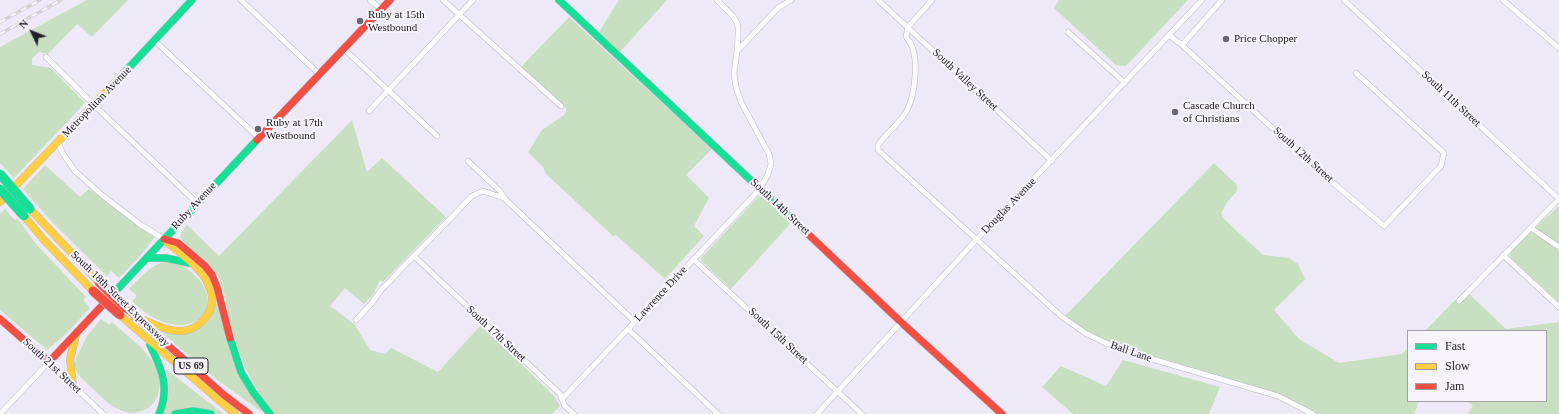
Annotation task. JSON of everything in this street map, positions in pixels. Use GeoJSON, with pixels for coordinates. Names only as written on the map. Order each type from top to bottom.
{"type":"FeatureCollection","features":[{"type":"Feature","properties":{"kind":"main road","name":"Metropolitan Avenue"},"geometry":{"type":"LineString","coordinates":[[0,202],[155,41],[192,0]]}},
{"type":"Feature","properties":{"kind":"main road","name":"Ruby Avenue"},"geometry":{"type":"LineString","coordinates":[[49,362],[390,0]]}},
{"type":"Feature","properties":{"kind":"main road","name":"South 14th Street"},"geometry":{"type":"LineString","coordinates":[[559,0],[902,323],[1002,414]]}},
{"type":"Feature","properties":{"kind":"main road","name":"South 18th Street Expressway"},"geometry":{"type":"LineString","coordinates":[[0,174],[30,209],[99,282],[147,340],[235,414]]}},
{"type":"Feature","properties":{"kind":"main road","name":"South 18th Street Expressway"},"geometry":{"type":"LineString","coordinates":[[0,189],[49,245],[93,290],[123,312],[135,317],[224,395],[249,414]]}},
{"type":"Feature","properties":{"kind":"main road"},"geometry":{"type":"LineString","coordinates":[[135,317],[166,328],[184,331],[200,324],[207,317],[211,308],[212,297],[202,274],[194,265],[164,239]]}},
{"type":"Feature","properties":{"kind":"main road"},"geometry":{"type":"LineString","coordinates":[[164,239],[178,243],[205,266],[212,276],[217,287],[227,329],[241,372],[252,392],[270,414]]}},
{"type":"Feature","properties":{"kind":"main road"},"geometry":{"type":"LineString","coordinates":[[147,258],[166,258],[194,265]]}},
{"type":"Feature","properties":{"kind":"main road","name":"South 21st Street"},"geometry":{"type":"LineString","coordinates":[[0,318],[49,362]]}},
{"type":"Feature","properties":{"kind":"main road"},"geometry":{"type":"LineString","coordinates":[[73,385],[70,360],[77,332]]}},
{"type":"Feature","properties":{"kind":"main road"},"geometry":{"type":"LineString","coordinates":[[147,340],[160,366],[166,388],[160,412],[153,414]]}},
{"type":"Feature","properties":{"kind":"main road"},"geometry":{"type":"LineString","coordinates":[[175,414],[193,410],[199,410],[211,414]]}},
{"type":"Feature","properties":{"kind":"street"},"geometry":{"type":"LineString","coordinates":[[241,0],[320,74]]}},
{"type":"Feature","properties":{"kind":"street"},"geometry":{"type":"LineString","coordinates":[[370,0],[381,10]]}},
{"type":"Feature","properties":{"kind":"street"},"geometry":{"type":"LineString","coordinates":[[443,0],[561,106]]}},
{"type":"Feature","properties":{"kind":"street"},"geometry":{"type":"LineString","coordinates":[[369,111],[473,0]]}},
{"type":"Feature","properties":{"kind":"street","name":"Lawrence Drive"},"geometry":{"type":"LineString","coordinates":[[562,399],[760,188],[768,174],[771,164],[768,154],[741,102],[736,87],[734,74],[739,28],[738,22],[734,15],[717,0]]}},
{"type":"Feature","properties":{"kind":"street"},"geometry":{"type":"LineString","coordinates":[[737,51],[778,8],[791,0]]}},
{"type":"Feature","properties":{"kind":"street","name":"South Valley Street"},"geometry":{"type":"LineString","coordinates":[[878,0],[1052,161]]}},
{"type":"Feature","properties":{"kind":"street"},"geometry":{"type":"LineString","coordinates":[[908,27],[932,0]]}},
{"type":"Feature","properties":{"kind":"street","name":"Douglas Avenue"},"geometry":{"type":"LineString","coordinates":[[817,414],[902,323],[977,239],[1202,0]]}},
{"type":"Feature","properties":{"kind":"street"},"geometry":{"type":"LineString","coordinates":[[1182,44],[1222,0]]}},
{"type":"Feature","properties":{"kind":"street","name":"South 11th Street"},"geometry":{"type":"LineString","coordinates":[[1344,0],[1559,199]]}},
{"type":"Feature","properties":{"kind":"street"},"geometry":{"type":"LineString","coordinates":[[1503,0],[1559,48]]}},
{"type":"Feature","properties":{"kind":"street","name":"Ball Lane"},"geometry":{"type":"LineString","coordinates":[[908,27],[906,36],[912,49],[915,67],[912,100],[906,112],[882,139],[878,145],[878,150],[1061,316],[1085,333],[1118,349],[1278,396],[1313,414]]}},
{"type":"Feature","properties":{"kind":"street"},"geometry":{"type":"LineString","coordinates":[[1068,32],[1125,83]]}},
{"type":"Feature","properties":{"kind":"street","name":"South 12th Street"},"geometry":{"type":"LineString","coordinates":[[1169,36],[1182,44],[1314,165],[1384,226],[1441,166],[1444,153],[1356,73]]}},
{"type":"Feature","properties":{"kind":"street"},"geometry":{"type":"LineString","coordinates":[[155,41],[259,138]]}},
{"type":"Feature","properties":{"kind":"street"},"geometry":{"type":"LineString","coordinates":[[344,49],[437,136]]}},
{"type":"Feature","properties":{"kind":"street"},"geometry":{"type":"LineString","coordinates":[[46,57],[94,105],[198,203]]}},
{"type":"Feature","properties":{"kind":"street"},"geometry":{"type":"LineString","coordinates":[[58,142],[64,156],[75,171],[103,196],[142,225],[164,239]]}},
{"type":"Feature","properties":{"kind":"street"},"geometry":{"type":"LineString","coordinates":[[468,162],[635,322]]}},
{"type":"Feature","properties":{"kind":"street"},"geometry":{"type":"LineString","coordinates":[[356,320],[414,256],[472,196],[483,191],[505,199]]}},
{"type":"Feature","properties":{"kind":"street"},"geometry":{"type":"LineString","coordinates":[[1459,300],[1559,199]]}},
{"type":"Feature","properties":{"kind":"street"},"geometry":{"type":"LineString","coordinates":[[1531,228],[1559,247]]}},
{"type":"Feature","properties":{"kind":"street"},"geometry":{"type":"LineString","coordinates":[[1503,255],[1559,307]]}},
{"type":"Feature","properties":{"kind":"street","name":"South 17th Street"},"geometry":{"type":"LineString","coordinates":[[414,256],[560,394],[564,405],[574,414]]}},
{"type":"Feature","properties":{"kind":"street","name":"South 15th Street"},"geometry":{"type":"LineString","coordinates":[[693,259],[862,414]]}},
{"type":"Feature","properties":{"kind":"street"},"geometry":{"type":"LineString","coordinates":[[628,329],[718,414]]}},
{"type":"Feature","properties":{"kind":"street","name":"South 21st Street"},"geometry":{"type":"LineString","coordinates":[[49,362],[103,414]]}},
{"type":"Feature","properties":{"kind":"street","name":"Ruby Avenue"},"geometry":{"type":"LineString","coordinates":[[0,414],[49,362]]}},
{"type":"Feature","properties":{"kind":"green space"},"geometry":{"type":"Polygon","coordinates":[[[87,0],[128,0],[92,37],[77,24],[48,54],[39,52],[32,58],[32,65],[51,68],[85,103],[14,178],[0,163],[0,47],[87,0]]]}},
{"type":"Feature","properties":{"kind":"green space"},"geometry":{"type":"Polygon","coordinates":[[[619,0],[667,0],[620,52],[599,32],[619,0]]]}},
{"type":"Feature","properties":{"kind":"green space"},"geometry":{"type":"Polygon","coordinates":[[[1059,0],[1188,0],[1126,66],[1116,65],[1054,8],[1059,0]]]}},
{"type":"Feature","properties":{"kind":"green space"},"geometry":{"type":"Polygon","coordinates":[[[569,17],[712,149],[686,175],[709,198],[694,226],[704,236],[665,279],[616,235],[613,236],[546,174],[543,167],[528,152],[542,130],[564,115],[567,109],[521,67],[569,17]]]}},
{"type":"Feature","properties":{"kind":"green space"},"geometry":{"type":"Polygon","coordinates":[[[352,120],[367,172],[382,158],[446,217],[383,282],[380,280],[373,295],[364,304],[345,288],[330,306],[355,325],[370,350],[385,354],[391,348],[438,372],[481,325],[555,397],[560,406],[552,414],[275,414],[266,403],[252,381],[242,359],[230,322],[225,295],[220,280],[211,267],[186,244],[180,235],[187,225],[219,256],[352,120]]]}},
{"type":"Feature","properties":{"kind":"green space"},"geometry":{"type":"Polygon","coordinates":[[[1214,163],[1237,185],[1237,191],[1228,201],[1221,213],[1225,220],[1263,255],[1289,258],[1298,264],[1305,279],[1274,310],[1299,339],[1339,363],[1402,354],[1407,349],[1407,402],[1419,402],[1414,414],[1316,414],[1276,394],[1121,348],[1083,330],[1065,316],[1214,163]]]}},
{"type":"Feature","properties":{"kind":"green space"},"geometry":{"type":"Polygon","coordinates":[[[45,165],[80,197],[89,189],[155,237],[142,254],[119,278],[111,271],[107,276],[54,224],[23,189],[45,165]]]}},
{"type":"Feature","properties":{"kind":"green space"},"geometry":{"type":"Polygon","coordinates":[[[759,196],[765,198],[790,224],[731,289],[702,262],[701,258],[759,196]]]}},
{"type":"Feature","properties":{"kind":"green space"},"geometry":{"type":"Polygon","coordinates":[[[1559,206],[1559,303],[1511,258],[1510,255],[1512,249],[1559,206]]]}},
{"type":"Feature","properties":{"kind":"green space"},"geometry":{"type":"Polygon","coordinates":[[[5,209],[15,220],[17,218],[37,245],[86,297],[83,300],[90,308],[65,335],[47,350],[0,310],[0,214],[5,209]]]}},
{"type":"Feature","properties":{"kind":"green space"},"geometry":{"type":"Polygon","coordinates":[[[165,262],[180,265],[196,276],[201,282],[207,294],[208,301],[207,307],[202,316],[196,321],[180,325],[171,324],[153,318],[132,301],[137,296],[129,289],[154,266],[165,262]]]}},
{"type":"Feature","properties":{"kind":"green space"},"geometry":{"type":"Polygon","coordinates":[[[1465,290],[1506,329],[1559,322],[1559,414],[1468,414],[1473,405],[1467,402],[1547,402],[1547,330],[1426,330],[1465,290]]]}},
{"type":"Feature","properties":{"kind":"green space"},"geometry":{"type":"Polygon","coordinates":[[[216,304],[218,304],[234,364],[263,410],[262,412],[216,379],[164,334],[165,331],[188,333],[216,304]]]}},
{"type":"Feature","properties":{"kind":"green space"},"geometry":{"type":"Polygon","coordinates":[[[101,319],[109,325],[112,322],[141,347],[155,365],[160,382],[159,390],[153,404],[147,409],[129,413],[118,409],[100,396],[83,379],[74,366],[73,361],[75,361],[87,336],[101,319]]]}},
{"type":"Feature","properties":{"kind":"green space"},"geometry":{"type":"Polygon","coordinates":[[[1123,360],[1220,387],[1209,414],[1073,414],[1042,387],[1061,366],[1106,386],[1123,360]]]}},
{"type":"Feature","properties":{"kind":"green space"},"geometry":{"type":"Polygon","coordinates":[[[167,370],[224,414],[218,414],[212,411],[176,411],[170,414],[163,414],[169,393],[167,370]]]}},
{"type":"Feature","properties":{"kind":"railway"},"geometry":{"type":"LineString","coordinates":[[0,22],[40,0]]}},
{"type":"Feature","properties":{"kind":"railway"},"geometry":{"type":"LineString","coordinates":[[0,34],[61,0]]}},
{"type":"Feature","properties":{"kind":"traffic: fast"},"geometry":{"type":"LineString","coordinates":[[124,73],[192,0]]}},
{"type":"Feature","properties":{"kind":"traffic: fast"},"geometry":{"type":"LineString","coordinates":[[559,0],[807,233]]}},
{"type":"Feature","properties":{"kind":"traffic: fast"},"geometry":{"type":"LineString","coordinates":[[112,295],[257,140]]}},
{"type":"Feature","properties":{"kind":"traffic: fast"},"geometry":{"type":"LineString","coordinates":[[0,174],[30,209]]}},
{"type":"Feature","properties":{"kind":"traffic: fast"},"geometry":{"type":"LineString","coordinates":[[0,189],[24,216]]}},
{"type":"Feature","properties":{"kind":"traffic: fast"},"geometry":{"type":"LineString","coordinates":[[147,258],[166,258],[189,263]]}},
{"type":"Feature","properties":{"kind":"traffic: fast"},"geometry":{"type":"LineString","coordinates":[[230,338],[241,372],[253,392],[270,414]]}},
{"type":"Feature","properties":{"kind":"traffic: fast"},"geometry":{"type":"LineString","coordinates":[[150,345],[158,362],[163,379],[164,396],[159,414]]}},
{"type":"Feature","properties":{"kind":"traffic: fast"},"geometry":{"type":"LineString","coordinates":[[175,414],[193,411],[211,414]]}},
{"type":"Feature","properties":{"kind":"traffic: slow"},"geometry":{"type":"LineString","coordinates":[[0,202],[124,73]]}},
{"type":"Feature","properties":{"kind":"traffic: slow"},"geometry":{"type":"LineString","coordinates":[[30,209],[99,282]]}},
{"type":"Feature","properties":{"kind":"traffic: slow"},"geometry":{"type":"LineString","coordinates":[[24,216],[44,240],[93,291]]}},
{"type":"Feature","properties":{"kind":"traffic: slow"},"geometry":{"type":"LineString","coordinates":[[135,317],[170,330],[182,331],[194,328],[203,320],[210,310],[212,295],[205,278],[191,262],[165,240]]}},
{"type":"Feature","properties":{"kind":"traffic: slow"},"geometry":{"type":"LineString","coordinates":[[120,315],[235,414]]}},
{"type":"Feature","properties":{"kind":"traffic: slow"},"geometry":{"type":"LineString","coordinates":[[73,385],[70,360],[76,334]]}},
{"type":"Feature","properties":{"kind":"traffic: jam"},"geometry":{"type":"LineString","coordinates":[[257,140],[390,0]]}},
{"type":"Feature","properties":{"kind":"traffic: jam"},"geometry":{"type":"LineString","coordinates":[[807,233],[902,323],[1002,414]]}},
{"type":"Feature","properties":{"kind":"traffic: jam"},"geometry":{"type":"LineString","coordinates":[[164,239],[178,243],[205,266],[212,275],[217,287],[230,338]]}},
{"type":"Feature","properties":{"kind":"traffic: jam"},"geometry":{"type":"LineString","coordinates":[[99,282],[126,308]]}},
{"type":"Feature","properties":{"kind":"traffic: jam"},"geometry":{"type":"LineString","coordinates":[[93,291],[120,315]]}},
{"type":"Feature","properties":{"kind":"traffic: jam"},"geometry":{"type":"LineString","coordinates":[[0,319],[49,362],[112,295]]}},
{"type":"Feature","properties":{"kind":"traffic: jam"},"geometry":{"type":"LineString","coordinates":[[126,308],[224,395],[249,414]]}},
{"type":"Feature","properties":{"kind":"place","name":"Ruby at 15th Westbound"},"geometry":{"type":"Point","coordinates":[360,21]}},
{"type":"Feature","properties":{"kind":"place","name":"Price Chopper"},"geometry":{"type":"Point","coordinates":[1226,39]}},
{"type":"Feature","properties":{"kind":"place","name":"Cascade Church of Christians"},"geometry":{"type":"Point","coordinates":[1175,112]}},
{"type":"Feature","properties":{"kind":"place","name":"Ruby at 17th Westbound"},"geometry":{"type":"Point","coordinates":[258,129]}}]}
